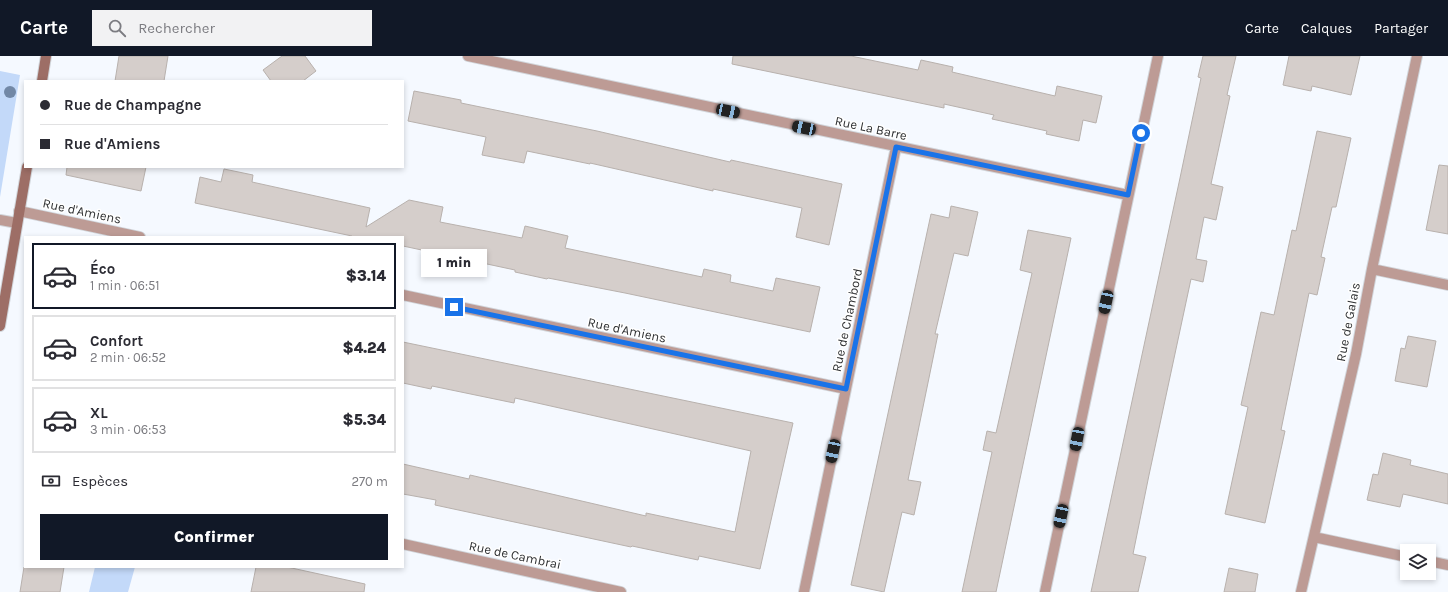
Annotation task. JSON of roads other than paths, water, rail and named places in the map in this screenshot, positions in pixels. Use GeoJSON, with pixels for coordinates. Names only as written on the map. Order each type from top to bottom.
{"type":"FeatureCollection","features":[{"type":"Feature","properties":{"kind":"street"},"geometry":{"type":"LineString","coordinates":[[42,80],[46,56]]}},
{"type":"Feature","properties":{"kind":"street","name":"Rue La Barre"},"geometry":{"type":"LineString","coordinates":[[468,56],[1128,195]]}},
{"type":"Feature","properties":{"kind":"street"},"geometry":{"type":"LineString","coordinates":[[1045,592],[1158,56]]}},
{"type":"Feature","properties":{"kind":"street","name":"Rue de Galais"},"geometry":{"type":"LineString","coordinates":[[1301,592],[1356,354],[1372,269],[1417,56]]}},
{"type":"Feature","properties":{"kind":"street","name":"Rue de Chambord"},"geometry":{"type":"LineString","coordinates":[[804,592],[896,147]]}},
{"type":"Feature","properties":{"kind":"street"},"geometry":{"type":"LineString","coordinates":[[0,326],[27,168]]}},
{"type":"Feature","properties":{"kind":"street","name":"Rue d'Amiens"},"geometry":{"type":"LineString","coordinates":[[19,211],[135,236]]}},
{"type":"Feature","properties":{"kind":"street"},"geometry":{"type":"LineString","coordinates":[[0,220],[17,224]]}},
{"type":"Feature","properties":{"kind":"street"},"geometry":{"type":"LineString","coordinates":[[1372,269],[1448,285]]}},
{"type":"Feature","properties":{"kind":"street","name":"Rue d'Amiens"},"geometry":{"type":"LineString","coordinates":[[404,295],[846,389]]}},
{"type":"Feature","properties":{"kind":"street"},"geometry":{"type":"LineString","coordinates":[[1314,537],[1400,555]]}},
{"type":"Feature","properties":{"kind":"street","name":"Rue de Cambrai"},"geometry":{"type":"LineString","coordinates":[[404,544],[621,592]]}},
{"type":"Feature","properties":{"kind":"street"},"geometry":{"type":"LineString","coordinates":[[1436,562],[1448,565]]}}]}
